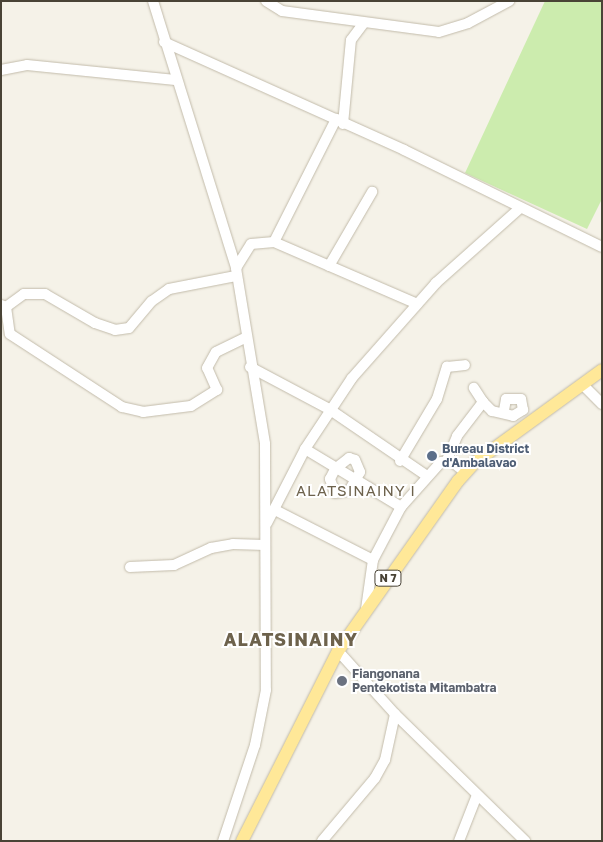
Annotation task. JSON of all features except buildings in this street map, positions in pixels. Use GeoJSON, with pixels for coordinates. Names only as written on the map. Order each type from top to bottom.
{"type":"FeatureCollection","features":[{"type":"Feature","properties":{"kind":"main road","name":"N 7"},"geometry":{"type":"LineString","coordinates":[[242,841],[338,651],[464,472],[602,370]]}},
{"type":"Feature","properties":{"kind":"street"},"geometry":{"type":"LineString","coordinates":[[153,1],[174,80],[236,272],[245,338],[265,444],[267,523],[266,690],[255,745],[223,841]]}},
{"type":"Feature","properties":{"kind":"street"},"geometry":{"type":"LineString","coordinates":[[266,1],[282,11],[363,24],[439,32],[468,24],[509,1]]}},
{"type":"Feature","properties":{"kind":"street"},"geometry":{"type":"LineString","coordinates":[[274,242],[340,122],[351,40],[363,24]]}},
{"type":"Feature","properties":{"kind":"street"},"geometry":{"type":"LineString","coordinates":[[164,42],[404,150],[519,209],[602,247]]}},
{"type":"Feature","properties":{"kind":"street"},"geometry":{"type":"LineString","coordinates":[[1,70],[27,65],[174,80]]}},
{"type":"Feature","properties":{"kind":"street"},"geometry":{"type":"LineString","coordinates":[[329,266],[372,192]]}},
{"type":"Feature","properties":{"kind":"street"},"geometry":{"type":"LineString","coordinates":[[267,523],[305,449],[329,408],[417,304],[519,209]]}},
{"type":"Feature","properties":{"kind":"street"},"geometry":{"type":"LineString","coordinates":[[245,338],[216,352],[207,368],[218,390],[191,406],[143,412],[122,407],[10,334],[4,306],[24,294],[45,294],[95,323],[116,330],[129,328],[152,301],[170,289],[236,272],[251,244],[274,242],[417,304]]}},
{"type":"Feature","properties":{"kind":"street"},"geometry":{"type":"LineString","coordinates":[[400,461],[437,399],[448,367],[465,365]]}},
{"type":"Feature","properties":{"kind":"street"},"geometry":{"type":"LineString","coordinates":[[250,367],[329,408],[400,461],[427,476]]}},
{"type":"Feature","properties":{"kind":"street"},"geometry":{"type":"LineString","coordinates":[[583,385],[602,404]]}},
{"type":"Feature","properties":{"kind":"street"},"geometry":{"type":"LineString","coordinates":[[474,388],[483,402],[492,411],[504,410]]}},
{"type":"Feature","properties":{"kind":"street"},"geometry":{"type":"LineString","coordinates":[[366,609],[373,560],[401,507],[427,476],[447,460],[457,436],[483,402]]}},
{"type":"Feature","properties":{"kind":"street"},"geometry":{"type":"LineString","coordinates":[[305,449],[356,482],[401,507]]}},
{"type":"Feature","properties":{"kind":"street"},"geometry":{"type":"LineString","coordinates":[[355,460],[360,466],[356,482],[343,495],[335,493],[330,487],[335,469],[342,461],[355,460]]}},
{"type":"Feature","properties":{"kind":"street"},"geometry":{"type":"LineString","coordinates":[[447,460],[464,472]]}},
{"type":"Feature","properties":{"kind":"street"},"geometry":{"type":"LineString","coordinates":[[275,510],[373,560]]}},
{"type":"Feature","properties":{"kind":"street"},"geometry":{"type":"LineString","coordinates":[[130,567],[174,566],[211,548],[233,544],[266,544]]}},
{"type":"Feature","properties":{"kind":"street"},"geometry":{"type":"LineString","coordinates":[[338,651],[395,714],[413,727],[477,795],[526,841]]}},
{"type":"Feature","properties":{"kind":"street"},"geometry":{"type":"LineString","coordinates":[[322,841],[375,778],[385,760],[395,714]]}},
{"type":"Feature","properties":{"kind":"street"},"geometry":{"type":"LineString","coordinates":[[459,841],[477,795]]}},
{"type":"Feature","properties":{"kind":"green space"},"geometry":{"type":"Polygon","coordinates":[[[545,1],[602,1],[602,199],[587,229],[465,173],[545,1]]]}},
{"type":"Feature","properties":{"kind":"place","name":"Bureau District d'Ambalavao"},"geometry":{"type":"Point","coordinates":[432,456]}},
{"type":"Feature","properties":{"kind":"place","name":"Fiangonana Pentekotista Mitambatra"},"geometry":{"type":"Point","coordinates":[342,681]}},
{"type":"Feature","properties":{"kind":"district","name":"ALATSINAINY I"},"geometry":{"type":"Point","coordinates":[356,491]}},
{"type":"Feature","properties":{"kind":"district","name":"ALATSINAINY"},"geometry":{"type":"Point","coordinates":[291,639]}}]}
